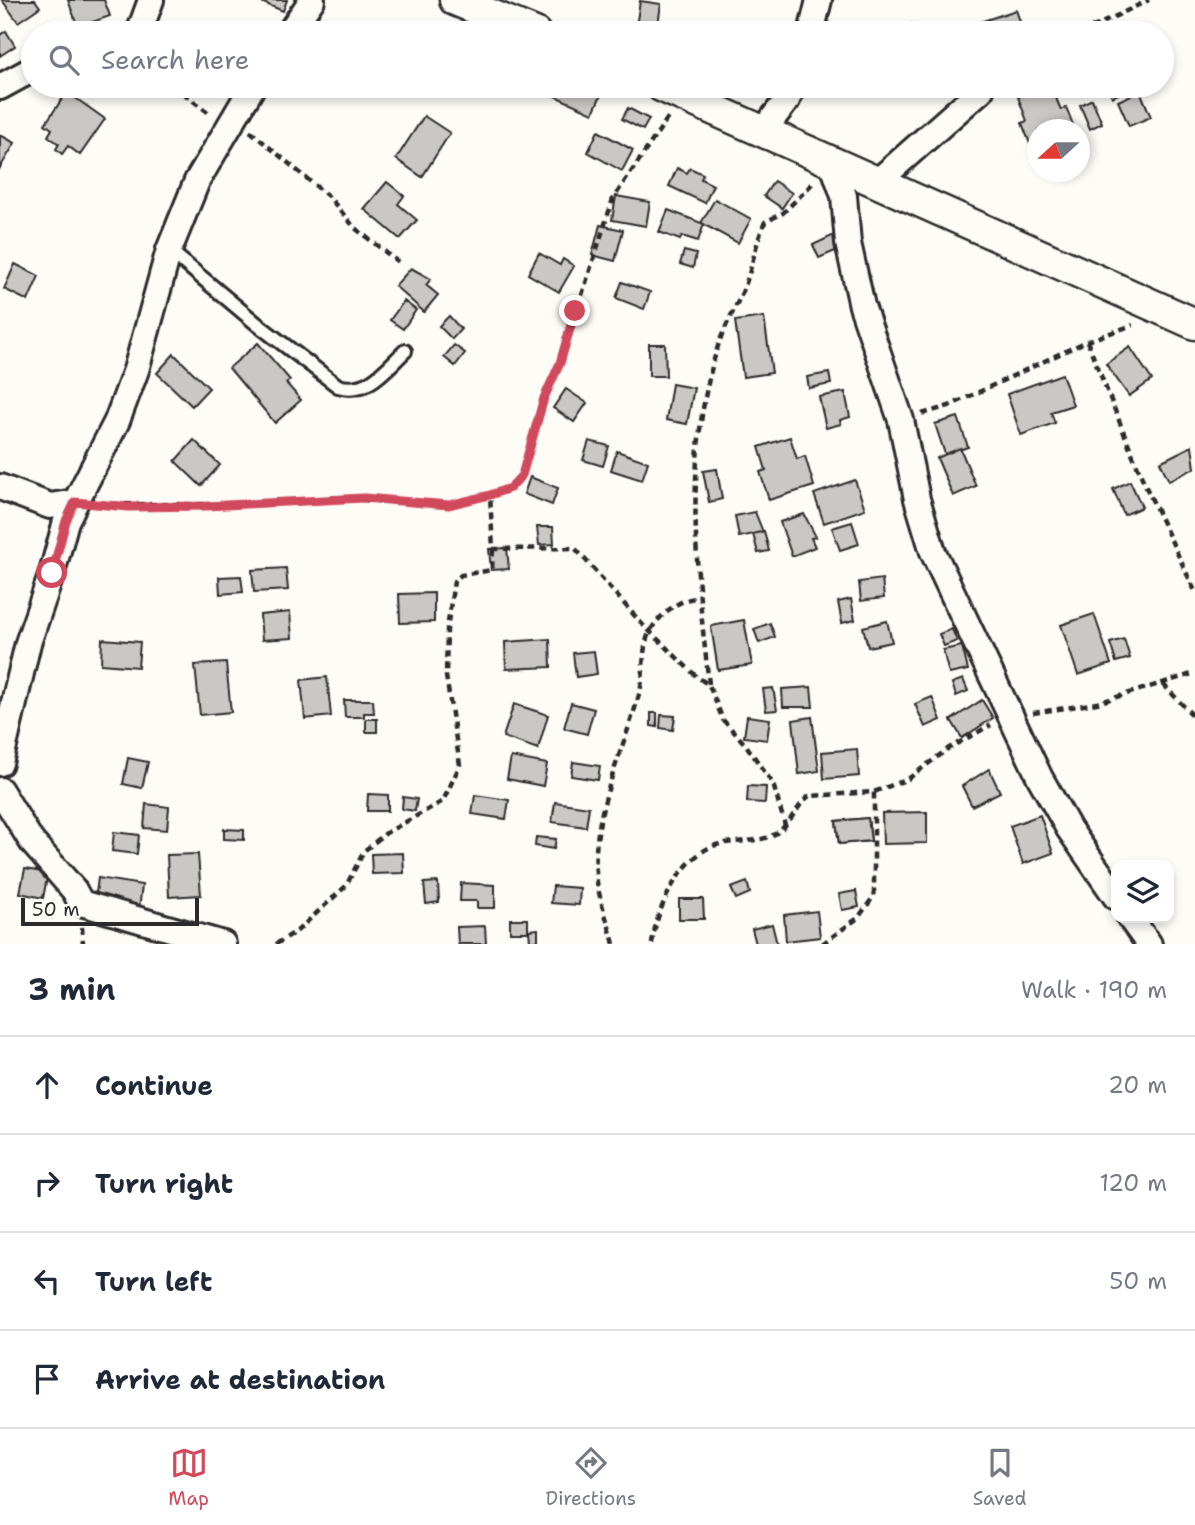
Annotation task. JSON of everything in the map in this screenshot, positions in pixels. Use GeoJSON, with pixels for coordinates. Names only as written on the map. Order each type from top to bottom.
{"type":"FeatureCollection","features":[{"type":"Feature","properties":{"kind":"street"},"geometry":{"type":"LineString","coordinates":[[143,21],[151,0]]}},
{"type":"Feature","properties":{"kind":"street"},"geometry":{"type":"LineString","coordinates":[[297,21],[312,0]]}},
{"type":"Feature","properties":{"kind":"street"},"geometry":{"type":"LineString","coordinates":[[454,0],[506,21]]}},
{"type":"Feature","properties":{"kind":"street"},"geometry":{"type":"LineString","coordinates":[[814,21],[819,0]]}},
{"type":"Feature","properties":{"kind":"street"},"geometry":{"type":"LineString","coordinates":[[0,87],[21,76]]}},
{"type":"Feature","properties":{"kind":"street"},"geometry":{"type":"LineString","coordinates":[[0,763],[28,643],[66,521],[117,421],[136,370],[169,250],[197,181],[245,98]]}},
{"type":"Feature","properties":{"kind":"street"},"geometry":{"type":"LineString","coordinates":[[690,98],[1195,324]]}},
{"type":"Feature","properties":{"kind":"street"},"geometry":{"type":"LineString","coordinates":[[763,131],[788,98]]}},
{"type":"Feature","properties":{"kind":"street"},"geometry":{"type":"LineString","coordinates":[[877,182],[972,98]]}},
{"type":"Feature","properties":{"kind":"street"},"geometry":{"type":"LineString","coordinates":[[832,162],[845,196],[848,243],[862,306],[901,420],[917,499],[933,552],[1010,717],[1069,829],[1111,890]]}},
{"type":"Feature","properties":{"kind":"street"},"geometry":{"type":"LineString","coordinates":[[0,487],[50,506],[75,502]]}},
{"type":"Feature","properties":{"kind":"street"},"geometry":{"type":"LineString","coordinates":[[0,790],[19,824],[64,877],[81,903],[223,944]]}},
{"type":"Feature","properties":{"kind":"street"},"geometry":{"type":"LineString","coordinates":[[1134,923],[1149,944]]}},
{"type":"Feature","properties":{"kind":"lane"},"geometry":{"type":"LineString","coordinates":[[169,250],[257,324],[338,386],[349,390],[364,387],[405,351]]}},
{"type":"Feature","properties":{"kind":"path"},"geometry":{"type":"LineString","coordinates":[[1105,21],[1149,0]]}},
{"type":"Feature","properties":{"kind":"path"},"geometry":{"type":"LineString","coordinates":[[190,98],[217,118],[232,117],[329,197],[355,228],[398,262]]}},
{"type":"Feature","properties":{"kind":"path"},"geometry":{"type":"LineString","coordinates":[[75,502],[128,507],[207,506],[364,498],[449,505],[510,488],[522,475],[544,398],[560,363],[613,199],[668,98]]}},
{"type":"Feature","properties":{"kind":"path"},"geometry":{"type":"LineString","coordinates":[[785,825],[773,784],[746,746],[723,720],[709,685],[699,598],[695,481],[698,434],[719,344],[747,279],[765,222],[794,203],[832,162]]}},
{"type":"Feature","properties":{"kind":"path"},"geometry":{"type":"LineString","coordinates":[[901,420],[949,406],[1087,341],[1168,312]]}},
{"type":"Feature","properties":{"kind":"path"},"geometry":{"type":"LineString","coordinates":[[1087,341],[1145,485],[1195,591]]}},
{"type":"Feature","properties":{"kind":"path"},"geometry":{"type":"LineString","coordinates":[[276,944],[297,931],[346,886],[364,851],[386,833],[443,801],[460,765],[446,676],[447,629],[454,581],[461,575],[492,570],[490,495]]}},
{"type":"Feature","properties":{"kind":"path"},"geometry":{"type":"LineString","coordinates":[[493,550],[575,548],[650,631],[696,676],[709,685]]}},
{"type":"Feature","properties":{"kind":"path"},"geometry":{"type":"LineString","coordinates":[[614,944],[596,872],[603,805],[641,687],[644,651],[650,631],[673,606],[688,597],[699,598]]}},
{"type":"Feature","properties":{"kind":"path"},"geometry":{"type":"LineString","coordinates":[[652,944],[655,919],[690,862],[712,846],[772,836],[785,825],[795,808],[809,796],[874,792],[908,779],[949,748],[1010,717],[1097,703],[1195,673]]}},
{"type":"Feature","properties":{"kind":"path"},"geometry":{"type":"LineString","coordinates":[[1163,684],[1195,718]]}},
{"type":"Feature","properties":{"kind":"path"},"geometry":{"type":"LineString","coordinates":[[822,944],[858,918],[874,896],[874,792]]}},
{"type":"Feature","properties":{"kind":"building"},"geometry":{"type":"Polygon","coordinates":[[[2,0],[35,0],[40,7],[18,22],[2,0]]]}},
{"type":"Feature","properties":{"kind":"building"},"geometry":{"type":"Polygon","coordinates":[[[68,0],[104,0],[110,16],[95,21],[76,21],[68,0]]]}},
{"type":"Feature","properties":{"kind":"building"},"geometry":{"type":"Polygon","coordinates":[[[256,0],[287,0],[283,11],[256,0]]]}},
{"type":"Feature","properties":{"kind":"building"},"geometry":{"type":"Polygon","coordinates":[[[640,1],[661,4],[658,21],[637,21],[640,1]]]}},
{"type":"Feature","properties":{"kind":"building"},"geometry":{"type":"Polygon","coordinates":[[[1016,10],[1020,21],[983,21],[1016,10]]]}},
{"type":"Feature","properties":{"kind":"building"},"geometry":{"type":"Polygon","coordinates":[[[6,31],[15,46],[0,56],[0,35],[6,31]]]}},
{"type":"Feature","properties":{"kind":"building"},"geometry":{"type":"Polygon","coordinates":[[[63,98],[75,98],[105,119],[80,155],[68,146],[62,154],[56,149],[59,144],[48,136],[52,129],[45,124],[63,98]]]}},
{"type":"Feature","properties":{"kind":"building"},"geometry":{"type":"Polygon","coordinates":[[[559,98],[600,98],[593,113],[559,98]]]}},
{"type":"Feature","properties":{"kind":"building"},"geometry":{"type":"Polygon","coordinates":[[[1018,98],[1056,98],[1061,110],[1066,107],[1071,119],[1027,121],[1018,98]]]}},
{"type":"Feature","properties":{"kind":"building"},"geometry":{"type":"Polygon","coordinates":[[[1125,98],[1143,98],[1151,117],[1129,126],[1118,101],[1125,98]]]}},
{"type":"Feature","properties":{"kind":"building"},"geometry":{"type":"Polygon","coordinates":[[[1092,99],[1102,123],[1090,129],[1090,119],[1086,119],[1080,105],[1092,99]]]}},
{"type":"Feature","properties":{"kind":"building"},"geometry":{"type":"Polygon","coordinates":[[[628,108],[649,119],[643,130],[622,119],[628,108]]]}},
{"type":"Feature","properties":{"kind":"building"},"geometry":{"type":"Polygon","coordinates":[[[424,116],[450,133],[422,177],[396,159],[424,116]]]}},
{"type":"Feature","properties":{"kind":"building"},"geometry":{"type":"Polygon","coordinates":[[[1027,121],[1027,136],[1022,123],[1027,121]]]}},
{"type":"Feature","properties":{"kind":"building"},"geometry":{"type":"Polygon","coordinates":[[[598,131],[633,150],[622,171],[588,152],[598,131]]]}},
{"type":"Feature","properties":{"kind":"building"},"geometry":{"type":"Polygon","coordinates":[[[0,135],[15,143],[0,168],[0,135]]]}},
{"type":"Feature","properties":{"kind":"building"},"geometry":{"type":"Polygon","coordinates":[[[677,168],[687,173],[690,168],[703,174],[701,179],[713,185],[705,203],[669,186],[677,168]]]}},
{"type":"Feature","properties":{"kind":"building"},"geometry":{"type":"Polygon","coordinates":[[[774,181],[792,193],[782,208],[764,196],[774,181]]]}},
{"type":"Feature","properties":{"kind":"building"},"geometry":{"type":"Polygon","coordinates":[[[387,182],[404,196],[398,204],[417,220],[400,239],[364,209],[387,182]]]}},
{"type":"Feature","properties":{"kind":"building"},"geometry":{"type":"Polygon","coordinates":[[[616,196],[650,202],[646,226],[612,220],[616,196]]]}},
{"type":"Feature","properties":{"kind":"building"},"geometry":{"type":"Polygon","coordinates":[[[715,199],[751,219],[738,243],[701,223],[715,199]]]}},
{"type":"Feature","properties":{"kind":"building"},"geometry":{"type":"Polygon","coordinates":[[[668,210],[704,224],[698,241],[682,236],[680,240],[659,232],[668,210]]]}},
{"type":"Feature","properties":{"kind":"building"},"geometry":{"type":"Polygon","coordinates":[[[600,225],[623,230],[615,261],[592,255],[600,225]]]}},
{"type":"Feature","properties":{"kind":"building"},"geometry":{"type":"Polygon","coordinates":[[[834,235],[840,249],[819,258],[813,245],[834,235]]]}},
{"type":"Feature","properties":{"kind":"building"},"geometry":{"type":"Polygon","coordinates":[[[684,251],[696,254],[693,268],[680,264],[684,251]]]}},
{"type":"Feature","properties":{"kind":"building"},"geometry":{"type":"Polygon","coordinates":[[[539,253],[560,265],[563,259],[574,266],[559,292],[528,274],[539,253]]]}},
{"type":"Feature","properties":{"kind":"building"},"geometry":{"type":"Polygon","coordinates":[[[15,264],[39,276],[28,301],[4,289],[15,264]]]}},
{"type":"Feature","properties":{"kind":"building"},"geometry":{"type":"Polygon","coordinates":[[[411,268],[431,279],[426,285],[438,295],[424,312],[395,286],[411,268]]]}},
{"type":"Feature","properties":{"kind":"building"},"geometry":{"type":"Polygon","coordinates":[[[622,282],[650,292],[644,309],[616,298],[622,282]]]}},
{"type":"Feature","properties":{"kind":"building"},"geometry":{"type":"Polygon","coordinates":[[[404,301],[416,310],[403,329],[390,320],[404,301]]]}},
{"type":"Feature","properties":{"kind":"building"},"geometry":{"type":"Polygon","coordinates":[[[449,316],[461,329],[452,339],[439,326],[449,316]]]}},
{"type":"Feature","properties":{"kind":"building"},"geometry":{"type":"Polygon","coordinates":[[[764,317],[772,373],[743,377],[735,321],[764,317]]]}},
{"type":"Feature","properties":{"kind":"building"},"geometry":{"type":"Polygon","coordinates":[[[258,343],[290,380],[286,383],[301,400],[275,423],[229,368],[258,343]]]}},
{"type":"Feature","properties":{"kind":"building"},"geometry":{"type":"Polygon","coordinates":[[[649,344],[665,344],[666,376],[649,376],[649,344]]]}},
{"type":"Feature","properties":{"kind":"building"},"geometry":{"type":"Polygon","coordinates":[[[454,345],[465,353],[455,366],[444,357],[454,345]]]}},
{"type":"Feature","properties":{"kind":"building"},"geometry":{"type":"Polygon","coordinates":[[[1130,347],[1152,380],[1129,396],[1106,364],[1130,347]]]}},
{"type":"Feature","properties":{"kind":"building"},"geometry":{"type":"Polygon","coordinates":[[[174,354],[209,388],[192,406],[157,373],[174,354]]]}},
{"type":"Feature","properties":{"kind":"building"},"geometry":{"type":"Polygon","coordinates":[[[829,373],[831,384],[809,388],[807,377],[829,373]]]}},
{"type":"Feature","properties":{"kind":"building"},"geometry":{"type":"Polygon","coordinates":[[[1062,374],[1073,405],[1051,412],[1055,423],[1021,435],[1007,394],[1062,374]]]}},
{"type":"Feature","properties":{"kind":"building"},"geometry":{"type":"Polygon","coordinates":[[[672,384],[694,388],[687,424],[666,420],[672,384]]]}},
{"type":"Feature","properties":{"kind":"building"},"geometry":{"type":"Polygon","coordinates":[[[566,389],[587,403],[574,422],[553,408],[566,389]]]}},
{"type":"Feature","properties":{"kind":"building"},"geometry":{"type":"Polygon","coordinates":[[[845,392],[850,417],[840,420],[841,424],[826,428],[819,397],[845,392]]]}},
{"type":"Feature","properties":{"kind":"building"},"geometry":{"type":"Polygon","coordinates":[[[958,417],[968,447],[945,454],[935,424],[958,417]]]}},
{"type":"Feature","properties":{"kind":"building"},"geometry":{"type":"Polygon","coordinates":[[[790,437],[797,459],[805,456],[814,486],[769,500],[760,472],[766,470],[759,447],[790,437]]]}},
{"type":"Feature","properties":{"kind":"building"},"geometry":{"type":"Polygon","coordinates":[[[194,440],[220,465],[201,486],[175,461],[194,440]]]}},
{"type":"Feature","properties":{"kind":"building"},"geometry":{"type":"Polygon","coordinates":[[[589,441],[609,446],[603,466],[583,460],[589,441]]]}},
{"type":"Feature","properties":{"kind":"building"},"geometry":{"type":"Polygon","coordinates":[[[1192,446],[1195,468],[1169,481],[1160,462],[1192,446]]]}},
{"type":"Feature","properties":{"kind":"building"},"geometry":{"type":"Polygon","coordinates":[[[960,448],[976,486],[953,496],[937,458],[960,448]]]}},
{"type":"Feature","properties":{"kind":"building"},"geometry":{"type":"Polygon","coordinates":[[[617,451],[648,462],[642,480],[611,470],[617,451]]]}},
{"type":"Feature","properties":{"kind":"building"},"geometry":{"type":"Polygon","coordinates":[[[717,469],[722,499],[709,502],[703,471],[717,469]]]}},
{"type":"Feature","properties":{"kind":"building"},"geometry":{"type":"Polygon","coordinates":[[[530,477],[558,488],[552,505],[524,494],[530,477]]]}},
{"type":"Feature","properties":{"kind":"building"},"geometry":{"type":"Polygon","coordinates":[[[855,480],[865,509],[824,523],[814,494],[855,480]]]}},
{"type":"Feature","properties":{"kind":"building"},"geometry":{"type":"Polygon","coordinates":[[[1130,481],[1142,507],[1124,515],[1113,489],[1130,481]]]}},
{"type":"Feature","properties":{"kind":"building"},"geometry":{"type":"Polygon","coordinates":[[[755,512],[763,532],[739,537],[735,516],[755,512]]]}},
{"type":"Feature","properties":{"kind":"building"},"geometry":{"type":"Polygon","coordinates":[[[804,514],[816,537],[811,538],[815,547],[792,556],[780,522],[804,514]]]}},
{"type":"Feature","properties":{"kind":"building"},"geometry":{"type":"Polygon","coordinates":[[[852,522],[859,544],[840,550],[832,528],[852,522]]]}},
{"type":"Feature","properties":{"kind":"building"},"geometry":{"type":"Polygon","coordinates":[[[537,527],[553,527],[554,544],[539,545],[537,527]]]}},
{"type":"Feature","properties":{"kind":"building"},"geometry":{"type":"Polygon","coordinates":[[[764,531],[769,551],[758,553],[753,534],[764,531]]]}},
{"type":"Feature","properties":{"kind":"building"},"geometry":{"type":"Polygon","coordinates":[[[507,548],[509,569],[491,570],[489,549],[507,548]]]}},
{"type":"Feature","properties":{"kind":"building"},"geometry":{"type":"Polygon","coordinates":[[[286,568],[288,590],[254,592],[252,570],[286,568]]]}},
{"type":"Feature","properties":{"kind":"building"},"geometry":{"type":"Polygon","coordinates":[[[241,576],[243,592],[220,594],[219,577],[241,576]]]}},
{"type":"Feature","properties":{"kind":"building"},"geometry":{"type":"Polygon","coordinates":[[[882,579],[884,598],[861,601],[859,582],[882,579]]]}},
{"type":"Feature","properties":{"kind":"building"},"geometry":{"type":"Polygon","coordinates":[[[434,593],[434,622],[400,623],[399,594],[434,593]]]}},
{"type":"Feature","properties":{"kind":"building"},"geometry":{"type":"Polygon","coordinates":[[[851,599],[855,620],[842,623],[838,602],[851,599]]]}},
{"type":"Feature","properties":{"kind":"building"},"geometry":{"type":"Polygon","coordinates":[[[290,612],[292,638],[262,640],[260,615],[290,612]]]}},
{"type":"Feature","properties":{"kind":"building"},"geometry":{"type":"Polygon","coordinates":[[[1094,614],[1111,664],[1078,675],[1061,625],[1094,614]]]}},
{"type":"Feature","properties":{"kind":"building"},"geometry":{"type":"Polygon","coordinates":[[[744,620],[752,665],[718,670],[711,626],[744,620]]]}},
{"type":"Feature","properties":{"kind":"building"},"geometry":{"type":"Polygon","coordinates":[[[887,621],[892,642],[868,647],[863,627],[887,621]]]}},
{"type":"Feature","properties":{"kind":"building"},"geometry":{"type":"Polygon","coordinates":[[[770,623],[775,637],[759,643],[754,629],[770,623]]]}},
{"type":"Feature","properties":{"kind":"building"},"geometry":{"type":"Polygon","coordinates":[[[952,629],[957,641],[944,646],[939,634],[952,629]]]}},
{"type":"Feature","properties":{"kind":"building"},"geometry":{"type":"Polygon","coordinates":[[[102,639],[140,642],[138,667],[101,664],[102,639]]]}},
{"type":"Feature","properties":{"kind":"building"},"geometry":{"type":"Polygon","coordinates":[[[550,639],[551,667],[506,669],[505,642],[550,639]]]}},
{"type":"Feature","properties":{"kind":"building"},"geometry":{"type":"Polygon","coordinates":[[[1124,639],[1130,658],[1116,662],[1110,643],[1124,639]]]}},
{"type":"Feature","properties":{"kind":"building"},"geometry":{"type":"Polygon","coordinates":[[[962,646],[968,670],[949,674],[943,650],[962,646]]]}},
{"type":"Feature","properties":{"kind":"building"},"geometry":{"type":"Polygon","coordinates":[[[594,651],[597,674],[576,677],[573,653],[594,651]]]}},
{"type":"Feature","properties":{"kind":"building"},"geometry":{"type":"Polygon","coordinates":[[[226,663],[231,712],[200,715],[195,665],[226,663]]]}},
{"type":"Feature","properties":{"kind":"building"},"geometry":{"type":"Polygon","coordinates":[[[327,677],[331,716],[305,719],[301,680],[327,677]]]}},
{"type":"Feature","properties":{"kind":"building"},"geometry":{"type":"Polygon","coordinates":[[[963,679],[968,691],[956,696],[952,683],[963,679]]]}},
{"type":"Feature","properties":{"kind":"building"},"geometry":{"type":"Polygon","coordinates":[[[811,687],[813,707],[783,707],[782,689],[811,687]]]}},
{"type":"Feature","properties":{"kind":"building"},"geometry":{"type":"Polygon","coordinates":[[[773,688],[777,710],[766,711],[763,689],[773,688]]]}},
{"type":"Feature","properties":{"kind":"building"},"geometry":{"type":"Polygon","coordinates":[[[932,697],[941,720],[925,727],[915,704],[932,697]]]}},
{"type":"Feature","properties":{"kind":"building"},"geometry":{"type":"Polygon","coordinates":[[[344,700],[373,700],[374,713],[364,713],[364,717],[345,717],[344,700]]]}},
{"type":"Feature","properties":{"kind":"building"},"geometry":{"type":"Polygon","coordinates":[[[982,700],[993,718],[962,738],[951,720],[982,700]]]}},
{"type":"Feature","properties":{"kind":"building"},"geometry":{"type":"Polygon","coordinates":[[[571,703],[594,709],[587,734],[564,728],[571,703]]]}},
{"type":"Feature","properties":{"kind":"building"},"geometry":{"type":"Polygon","coordinates":[[[514,704],[548,715],[538,749],[503,737],[514,704]]]}},
{"type":"Feature","properties":{"kind":"building"},"geometry":{"type":"Polygon","coordinates":[[[651,713],[657,713],[657,727],[651,726],[651,713]]]}},
{"type":"Feature","properties":{"kind":"building"},"geometry":{"type":"Polygon","coordinates":[[[661,715],[675,716],[673,730],[660,728],[661,715]]]}},
{"type":"Feature","properties":{"kind":"building"},"geometry":{"type":"Polygon","coordinates":[[[747,716],[770,719],[767,740],[744,737],[747,716]]]}},
{"type":"Feature","properties":{"kind":"building"},"geometry":{"type":"Polygon","coordinates":[[[812,717],[819,771],[799,774],[793,720],[812,717]]]}},
{"type":"Feature","properties":{"kind":"building"},"geometry":{"type":"Polygon","coordinates":[[[366,719],[377,719],[377,732],[366,732],[366,719]]]}},
{"type":"Feature","properties":{"kind":"building"},"geometry":{"type":"Polygon","coordinates":[[[857,749],[859,776],[824,779],[822,752],[857,749]]]}},
{"type":"Feature","properties":{"kind":"building"},"geometry":{"type":"Polygon","coordinates":[[[511,757],[547,764],[543,786],[507,779],[511,757]]]}},
{"type":"Feature","properties":{"kind":"building"},"geometry":{"type":"Polygon","coordinates":[[[128,758],[148,762],[142,788],[123,784],[128,758]]]}},
{"type":"Feature","properties":{"kind":"building"},"geometry":{"type":"Polygon","coordinates":[[[573,762],[600,766],[598,780],[571,776],[573,762]]]}},
{"type":"Feature","properties":{"kind":"building"},"geometry":{"type":"Polygon","coordinates":[[[989,769],[1000,792],[972,806],[962,786],[989,769]]]}},
{"type":"Feature","properties":{"kind":"building"},"geometry":{"type":"Polygon","coordinates":[[[748,786],[766,787],[765,803],[747,802],[748,786]]]}},
{"type":"Feature","properties":{"kind":"building"},"geometry":{"type":"Polygon","coordinates":[[[368,794],[388,795],[388,811],[367,811],[368,794]]]}},
{"type":"Feature","properties":{"kind":"building"},"geometry":{"type":"Polygon","coordinates":[[[475,795],[509,800],[506,819],[472,814],[475,795]]]}},
{"type":"Feature","properties":{"kind":"building"},"geometry":{"type":"Polygon","coordinates":[[[403,797],[417,799],[415,811],[402,809],[403,797]]]}},
{"type":"Feature","properties":{"kind":"building"},"geometry":{"type":"Polygon","coordinates":[[[555,802],[589,807],[586,827],[552,822],[555,802]]]}},
{"type":"Feature","properties":{"kind":"building"},"geometry":{"type":"Polygon","coordinates":[[[146,804],[169,807],[167,830],[144,828],[146,804]]]}},
{"type":"Feature","properties":{"kind":"building"},"geometry":{"type":"Polygon","coordinates":[[[927,812],[927,843],[883,844],[882,813],[927,812]]]}},
{"type":"Feature","properties":{"kind":"building"},"geometry":{"type":"Polygon","coordinates":[[[1040,815],[1053,853],[1023,864],[1010,826],[1040,815]]]}},
{"type":"Feature","properties":{"kind":"building"},"geometry":{"type":"Polygon","coordinates":[[[868,818],[871,841],[839,844],[836,821],[868,818]]]}},
{"type":"Feature","properties":{"kind":"building"},"geometry":{"type":"Polygon","coordinates":[[[868,818],[871,841],[839,844],[836,821],[868,818]]]}},
{"type":"Feature","properties":{"kind":"building"},"geometry":{"type":"Polygon","coordinates":[[[224,829],[244,830],[244,840],[224,839],[224,829]]]}},
{"type":"Feature","properties":{"kind":"building"},"geometry":{"type":"Polygon","coordinates":[[[114,832],[139,835],[137,854],[112,851],[114,832]]]}},
{"type":"Feature","properties":{"kind":"building"},"geometry":{"type":"Polygon","coordinates":[[[536,837],[556,839],[554,849],[535,846],[536,837]]]}},
{"type":"Feature","properties":{"kind":"building"},"geometry":{"type":"Polygon","coordinates":[[[403,853],[404,873],[372,874],[371,854],[403,853]]]}},
{"type":"Feature","properties":{"kind":"building"},"geometry":{"type":"Polygon","coordinates":[[[198,854],[201,895],[169,897],[167,855],[198,854]]]}},
{"type":"Feature","properties":{"kind":"building"},"geometry":{"type":"Polygon","coordinates":[[[25,869],[48,873],[43,898],[20,893],[25,869]]]}},
{"type":"Feature","properties":{"kind":"building"},"geometry":{"type":"Polygon","coordinates":[[[98,878],[142,885],[139,909],[95,902],[98,878]]]}},
{"type":"Feature","properties":{"kind":"building"},"geometry":{"type":"Polygon","coordinates":[[[438,882],[439,902],[426,904],[424,883],[438,882]]]}},
{"type":"Feature","properties":{"kind":"building"},"geometry":{"type":"Polygon","coordinates":[[[747,882],[750,893],[736,899],[731,888],[747,882]]]}},
{"type":"Feature","properties":{"kind":"building"},"geometry":{"type":"Polygon","coordinates":[[[461,883],[495,885],[495,908],[477,908],[477,901],[460,901],[461,883]]]}},
{"type":"Feature","properties":{"kind":"building"},"geometry":{"type":"Polygon","coordinates":[[[553,886],[580,888],[579,905],[551,903],[553,886]]]}},
{"type":"Feature","properties":{"kind":"building"},"geometry":{"type":"Polygon","coordinates":[[[856,891],[859,907],[842,910],[839,894],[856,891]]]}},
{"type":"Feature","properties":{"kind":"building"},"geometry":{"type":"Polygon","coordinates":[[[679,899],[703,899],[704,919],[679,919],[679,899]]]}},
{"type":"Feature","properties":{"kind":"building"},"geometry":{"type":"Polygon","coordinates":[[[817,911],[820,937],[786,941],[784,915],[817,911]]]}},
{"type":"Feature","properties":{"kind":"building"},"geometry":{"type":"Polygon","coordinates":[[[510,919],[528,919],[528,932],[510,932],[510,919]]]}},
{"type":"Feature","properties":{"kind":"building"},"geometry":{"type":"Polygon","coordinates":[[[772,924],[777,944],[756,944],[752,929],[772,924]]]}},
{"type":"Feature","properties":{"kind":"building"},"geometry":{"type":"Polygon","coordinates":[[[485,926],[486,944],[458,944],[457,927],[485,926]]]}},
{"type":"Feature","properties":{"kind":"building"},"geometry":{"type":"Polygon","coordinates":[[[538,929],[538,941],[530,942],[529,930],[538,929]]]}},
{"type":"Feature","properties":{"kind":"route"},"geometry":{"type":"LineString","coordinates":[[52,573],[66,521],[75,502],[128,507],[207,506],[364,498],[385,502],[449,505],[510,488],[522,475],[544,398],[560,363],[575,311]]}}]}
